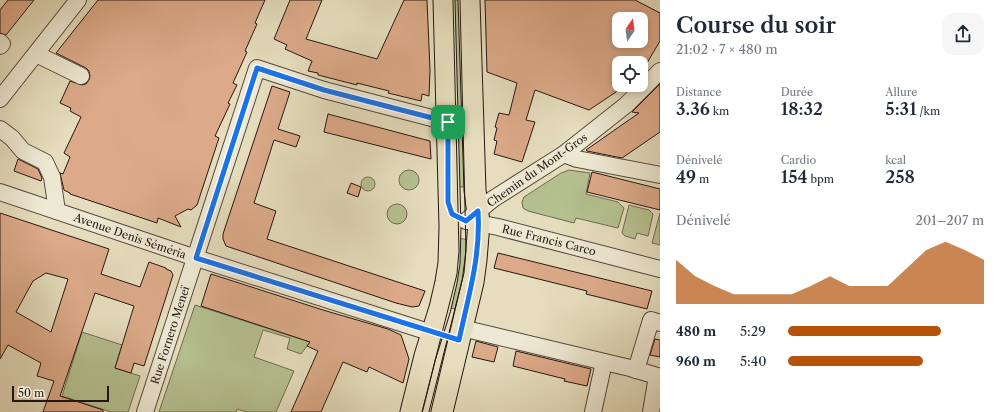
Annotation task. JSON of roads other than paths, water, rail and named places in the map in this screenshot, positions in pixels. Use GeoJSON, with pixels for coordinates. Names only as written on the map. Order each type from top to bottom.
{"type":"FeatureCollection","features":[{"type":"Feature","properties":{"kind":"main road"},"geometry":{"type":"LineString","coordinates":[[411,412],[440,308],[449,263],[448,122],[444,0]]}},
{"type":"Feature","properties":{"kind":"main road"},"geometry":{"type":"LineString","coordinates":[[442,412],[476,260],[469,0]]}},
{"type":"Feature","properties":{"kind":"main road"},"geometry":{"type":"LineString","coordinates":[[432,333],[460,334]]}},
{"type":"Feature","properties":{"kind":"street"},"geometry":{"type":"LineString","coordinates":[[1,95],[36,54],[78,0]]}},
{"type":"Feature","properties":{"kind":"street"},"geometry":{"type":"LineString","coordinates":[[0,42],[2,44],[0,46]]}},
{"type":"Feature","properties":{"kind":"street"},"geometry":{"type":"LineString","coordinates":[[36,54],[81,76]]}},
{"type":"Feature","properties":{"kind":"street","name":"Rue Fornero Meneï"},"geometry":{"type":"LineString","coordinates":[[144,412],[196,258],[257,68],[324,90],[448,122]]}},
{"type":"Feature","properties":{"kind":"street","name":"Chemin du Mont-Gros"},"geometry":{"type":"LineString","coordinates":[[474,218],[493,199],[564,154],[626,104],[660,71]]}},
{"type":"Feature","properties":{"kind":"street"},"geometry":{"type":"LineString","coordinates":[[0,129],[12,138],[23,151],[45,162],[52,177],[57,211]]}},
{"type":"Feature","properties":{"kind":"street"},"geometry":{"type":"LineString","coordinates":[[564,154],[577,160],[660,175]]}},
{"type":"Feature","properties":{"kind":"street","name":"Avenue Denis Séméria"},"geometry":{"type":"LineString","coordinates":[[4,192],[196,258],[432,333]]}},
{"type":"Feature","properties":{"kind":"street","name":"Rue Francis Carco"},"geometry":{"type":"LineString","coordinates":[[448,202],[452,214],[474,218],[660,269]]}},
{"type":"Feature","properties":{"kind":"street"},"geometry":{"type":"LineString","coordinates":[[636,370],[650,320],[660,323]]}},
{"type":"Feature","properties":{"kind":"street"},"geometry":{"type":"LineString","coordinates":[[460,334],[604,362],[657,376],[651,412]]}},
{"type":"Feature","properties":{"kind":"street"},"geometry":{"type":"LineString","coordinates":[[593,412],[604,362]]}},
{"type":"Feature","properties":{"kind":"tram line"},"geometry":{"type":"LineString","coordinates":[[422,412],[457,274],[459,251],[453,0]]}},
{"type":"Feature","properties":{"kind":"tram line"},"geometry":{"type":"LineString","coordinates":[[429,412],[464,273],[466,250],[460,0]]}}]}
